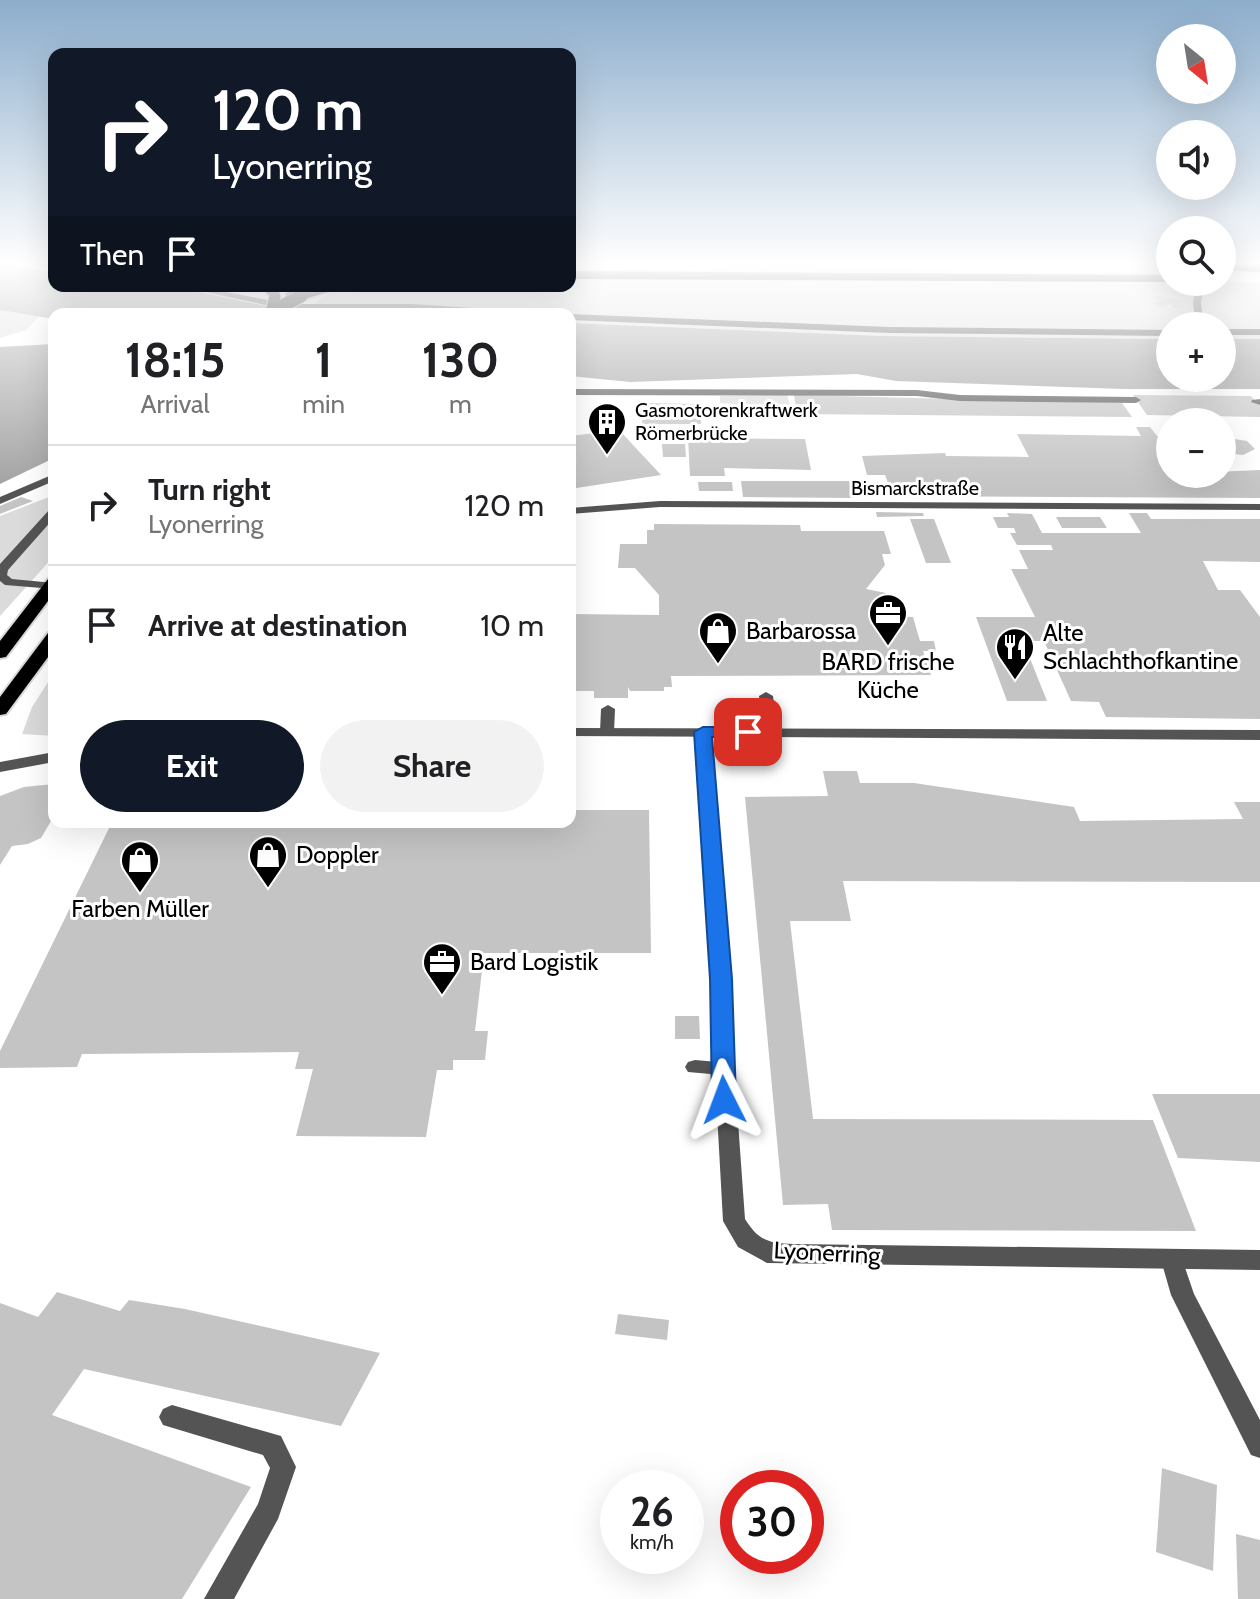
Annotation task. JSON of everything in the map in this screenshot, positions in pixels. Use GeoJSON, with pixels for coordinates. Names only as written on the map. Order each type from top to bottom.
{"type":"FeatureCollection","features":[{"type":"Feature","properties":{"kind":"main road"},"geometry":{"type":"LineString","coordinates":[[0,653],[48,589]]}},
{"type":"Feature","properties":{"kind":"main road"},"geometry":{"type":"LineString","coordinates":[[0,710],[48,645]]}},
{"type":"Feature","properties":{"kind":"street"},"geometry":{"type":"LineString","coordinates":[[576,392],[917,393],[960,398],[1136,400]]}},
{"type":"Feature","properties":{"kind":"street"},"geometry":{"type":"LineString","coordinates":[[0,501],[48,480]]}},
{"type":"Feature","properties":{"kind":"street","name":"Bismarckstraße"},"geometry":{"type":"LineString","coordinates":[[576,511],[660,504],[1260,507]]}},
{"type":"Feature","properties":{"kind":"street"},"geometry":{"type":"LineString","coordinates":[[48,518],[2,569],[1,576],[9,582],[48,584]]}},
{"type":"Feature","properties":{"kind":"street"},"geometry":{"type":"LineString","coordinates":[[766,696],[770,733]]}},
{"type":"Feature","properties":{"kind":"street"},"geometry":{"type":"LineString","coordinates":[[607,732],[608,709]]}},
{"type":"Feature","properties":{"kind":"street"},"geometry":{"type":"LineString","coordinates":[[576,732],[1260,735]]}},
{"type":"Feature","properties":{"kind":"street","name":"Lyonerring"},"geometry":{"type":"LineString","coordinates":[[703,732],[734,1221],[746,1240],[767,1253],[1260,1260]]}},
{"type":"Feature","properties":{"kind":"street"},"geometry":{"type":"LineString","coordinates":[[0,767],[48,758]]}},
{"type":"Feature","properties":{"kind":"street"},"geometry":{"type":"LineString","coordinates":[[695,1067],[722,1068]]}},
{"type":"Feature","properties":{"kind":"street"},"geometry":{"type":"LineString","coordinates":[[1172,1260],[1183,1295],[1260,1446]]}},
{"type":"Feature","properties":{"kind":"street"},"geometry":{"type":"LineString","coordinates":[[172,1417],[272,1445],[283,1467],[269,1510],[218,1599]]}},
{"type":"Feature","properties":{"kind":"shaded area"},"geometry":{"type":"Polygon","coordinates":[[[576,339],[1156,339],[1156,389],[896,381],[857,374],[630,382],[576,377],[576,339]]]}},
{"type":"Feature","properties":{"kind":"shaded area"},"geometry":{"type":"Polygon","coordinates":[[[1236,339],[1260,339],[1260,389],[1236,389],[1236,339]]]}},
{"type":"Feature","properties":{"kind":"shaded area"},"geometry":{"type":"Polygon","coordinates":[[[48,344],[48,461],[0,484],[0,347],[48,344]]]}},
{"type":"Feature","properties":{"kind":"shaded area"},"geometry":{"type":"Polygon","coordinates":[[[787,395],[793,414],[737,417],[735,404],[720,403],[720,396],[787,395]]]}},
{"type":"Feature","properties":{"kind":"shaded area"},"geometry":{"type":"Polygon","coordinates":[[[48,497],[48,563],[0,616],[0,516],[48,497]]]}},
{"type":"Feature","properties":{"kind":"shaded area"},"geometry":{"type":"Polygon","coordinates":[[[48,682],[48,736],[22,734],[32,707],[48,682]]]}},
{"type":"Feature","properties":{"kind":"building"},"geometry":{"type":"Polygon","coordinates":[[[794,395],[1122,403],[1132,417],[797,414],[794,395]]]}},
{"type":"Feature","properties":{"kind":"building"},"geometry":{"type":"Polygon","coordinates":[[[1133,395],[1251,396],[1260,406],[1260,417],[1236,417],[1236,408],[1156,408],[1156,415],[1147,415],[1133,395]]]}},
{"type":"Feature","properties":{"kind":"building"},"geometry":{"type":"Polygon","coordinates":[[[644,403],[701,404],[701,424],[642,424],[644,403]]]}},
{"type":"Feature","properties":{"kind":"building"},"geometry":{"type":"Polygon","coordinates":[[[1136,427],[1150,427],[1156,435],[1156,488],[1236,488],[1236,471],[1260,470],[1260,498],[893,496],[885,475],[867,475],[862,456],[945,453],[946,456],[1029,457],[1017,434],[1141,436],[1136,427]]]}},
{"type":"Feature","properties":{"kind":"building","name":"Gasmotorenkraftwerk Römerbrücke"},"geometry":{"type":"Polygon","coordinates":[[[621,432],[661,475],[576,488],[576,435],[621,432]]]}},
{"type":"Feature","properties":{"kind":"building"},"geometry":{"type":"Polygon","coordinates":[[[688,438],[805,439],[811,470],[724,468],[725,476],[690,476],[688,438]]]}},
{"type":"Feature","properties":{"kind":"building"},"geometry":{"type":"Polygon","coordinates":[[[1236,439],[1247,441],[1255,449],[1243,455],[1236,454],[1236,439]]]}},
{"type":"Feature","properties":{"kind":"building"},"geometry":{"type":"Polygon","coordinates":[[[662,444],[685,444],[686,457],[663,457],[662,444]]]}},
{"type":"Feature","properties":{"kind":"building"},"geometry":{"type":"Polygon","coordinates":[[[741,481],[849,481],[854,498],[743,497],[741,481]]]}},
{"type":"Feature","properties":{"kind":"building"},"geometry":{"type":"Polygon","coordinates":[[[698,482],[732,482],[733,491],[699,491],[698,482]]]}},
{"type":"Feature","properties":{"kind":"building"},"geometry":{"type":"Polygon","coordinates":[[[21,497],[33,501],[0,514],[0,506],[21,497]]]}},
{"type":"Feature","properties":{"kind":"building"},"geometry":{"type":"Polygon","coordinates":[[[876,512],[923,513],[924,516],[877,517],[876,512]]]}},
{"type":"Feature","properties":{"kind":"building"},"geometry":{"type":"Polygon","coordinates":[[[1007,513],[1032,514],[1042,533],[1141,533],[1129,513],[1147,513],[1151,519],[1260,519],[1260,562],[1203,561],[1218,590],[1240,590],[1260,617],[1260,719],[1106,717],[1099,702],[1071,701],[1044,641],[1023,641],[1047,701],[1007,701],[976,617],[1035,617],[1011,569],[1028,569],[1019,550],[1053,550],[1051,545],[1017,545],[1010,533],[1016,533],[1014,528],[998,528],[993,517],[1009,517],[1007,513]]]}},
{"type":"Feature","properties":{"kind":"building"},"geometry":{"type":"Polygon","coordinates":[[[1056,517],[1100,517],[1107,528],[1062,528],[1056,517]]]}},
{"type":"Feature","properties":{"kind":"building"},"geometry":{"type":"Polygon","coordinates":[[[910,519],[934,519],[951,563],[926,563],[910,519]]]}},
{"type":"Feature","properties":{"kind":"building"},"geometry":{"type":"Polygon","coordinates":[[[654,524],[800,525],[801,531],[884,531],[891,554],[882,554],[885,565],[866,589],[886,593],[893,616],[913,617],[920,641],[934,641],[936,651],[923,651],[931,675],[671,676],[672,687],[664,687],[664,691],[630,691],[628,687],[628,698],[594,698],[594,691],[576,691],[576,614],[659,615],[659,595],[635,568],[618,568],[620,544],[647,544],[647,530],[654,530],[654,524]]]}},
{"type":"Feature","properties":{"kind":"building"},"geometry":{"type":"Polygon","coordinates":[[[823,771],[857,771],[860,783],[914,783],[1074,807],[1080,821],[1243,819],[1234,802],[1260,802],[1260,882],[843,881],[851,921],[790,921],[813,1119],[1153,1120],[1196,1231],[832,1230],[828,1204],[783,1205],[745,797],[828,796],[823,771]]]}},
{"type":"Feature","properties":{"kind":"building"},"geometry":{"type":"Polygon","coordinates":[[[48,785],[48,826],[41,838],[12,846],[0,865],[0,796],[24,787],[48,785]]]}},
{"type":"Feature","properties":{"kind":"building"},"geometry":{"type":"Polygon","coordinates":[[[576,810],[649,810],[651,953],[484,953],[475,1031],[488,1031],[485,1060],[453,1060],[453,1070],[437,1070],[426,1137],[296,1136],[313,1069],[295,1069],[299,1052],[82,1054],[77,1067],[0,1068],[0,1051],[109,828],[576,828],[576,810]]]}},
{"type":"Feature","properties":{"kind":"building"},"geometry":{"type":"Polygon","coordinates":[[[675,1016],[699,1016],[700,1039],[675,1039],[675,1016]]]}},
{"type":"Feature","properties":{"kind":"building"},"geometry":{"type":"Polygon","coordinates":[[[1152,1094],[1260,1094],[1260,1162],[1178,1158],[1152,1094]]]}},
{"type":"Feature","properties":{"kind":"building"},"geometry":{"type":"Polygon","coordinates":[[[57,1292],[120,1311],[129,1300],[185,1309],[380,1353],[341,1426],[84,1369],[52,1415],[251,1487],[182,1599],[0,1599],[0,1303],[38,1317],[57,1292]]]}},
{"type":"Feature","properties":{"kind":"building"},"geometry":{"type":"Polygon","coordinates":[[[618,1314],[669,1320],[667,1340],[615,1334],[618,1314]]]}},
{"type":"Feature","properties":{"kind":"building"},"geometry":{"type":"Polygon","coordinates":[[[1162,1468],[1217,1485],[1213,1571],[1156,1552],[1162,1468]]]}},
{"type":"Feature","properties":{"kind":"building"},"geometry":{"type":"Polygon","coordinates":[[[1236,1534],[1260,1540],[1260,1599],[1238,1599],[1236,1534]]]}},
{"type":"Feature","properties":{"kind":"place","name":"Gasmotorenkraftwerk Römerbrücke"},"geometry":{"type":"Point","coordinates":[607,456]}},
{"type":"Feature","properties":{"kind":"place","name":"BARD frische Küche"},"geometry":{"type":"Point","coordinates":[888,647]}},
{"type":"Feature","properties":{"kind":"place","name":"Barbarossa"},"geometry":{"type":"Point","coordinates":[718,665]}},
{"type":"Feature","properties":{"kind":"place","name":"Alte Schlachthofkantine"},"geometry":{"type":"Point","coordinates":[1015,681]}},
{"type":"Feature","properties":{"kind":"place","name":"Doppler"},"geometry":{"type":"Point","coordinates":[268,889]}},
{"type":"Feature","properties":{"kind":"place","name":"Farben Müller"},"geometry":{"type":"Point","coordinates":[140,894]}},
{"type":"Feature","properties":{"kind":"place","name":"Bard Logistik"},"geometry":{"type":"Point","coordinates":[442,996]}},
{"type":"Feature","properties":{"kind":"route"},"geometry":{"type":"LineString","coordinates":[[724,1100],[721,979],[703,732],[748,732]]}}]}
